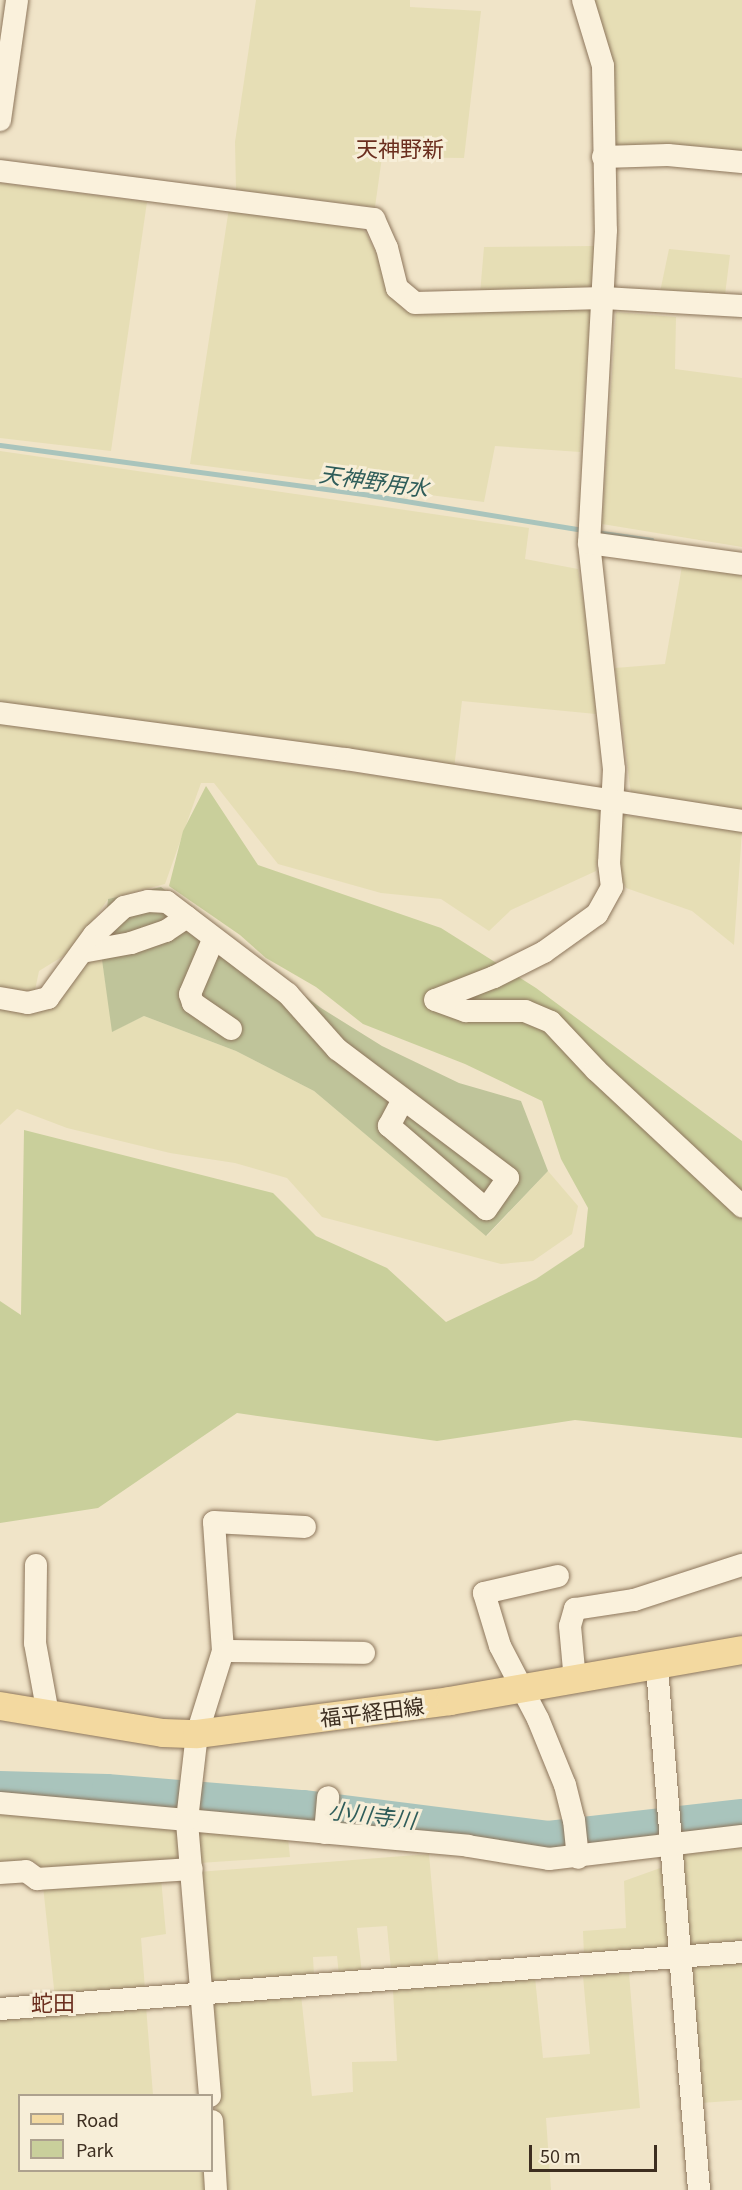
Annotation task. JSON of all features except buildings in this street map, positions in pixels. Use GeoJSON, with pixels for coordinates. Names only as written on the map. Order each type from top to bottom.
{"type":"FeatureCollection","features":[{"type":"Feature","properties":{"kind":"main road","name":"福平経田線"},"geometry":{"type":"LineString","coordinates":[[0,1706],[163,1733],[198,1734],[524,1689],[657,1668],[742,1650]]}},
{"type":"Feature","properties":{"kind":"street"},"geometry":{"type":"LineString","coordinates":[[0,120],[17,0]]}},
{"type":"Feature","properties":{"kind":"street"},"geometry":{"type":"LineString","coordinates":[[583,0],[603,66],[604,298],[589,543],[615,802],[609,863],[612,887],[597,914],[544,952],[494,977],[435,1000],[466,1011],[525,1011],[551,1022],[604,1078],[742,1206]]}},
{"type":"Feature","properties":{"kind":"street"},"geometry":{"type":"LineString","coordinates":[[603,157],[680,155],[742,162]]}},
{"type":"Feature","properties":{"kind":"street"},"geometry":{"type":"LineString","coordinates":[[0,171],[374,219],[387,248],[397,288],[415,303],[604,298],[742,306]]}},
{"type":"Feature","properties":{"kind":"street"},"geometry":{"type":"LineString","coordinates":[[589,543],[742,564]]}},
{"type":"Feature","properties":{"kind":"street"},"geometry":{"type":"LineString","coordinates":[[0,713],[346,759],[742,821]]}},
{"type":"Feature","properties":{"kind":"street"},"geometry":{"type":"LineString","coordinates":[[0,998],[28,1003],[48,998],[94,935],[124,907],[148,901],[167,902],[213,940],[288,994],[337,1049],[508,1178],[486,1209],[389,1126],[403,1100]]}},
{"type":"Feature","properties":{"kind":"street"},"geometry":{"type":"LineString","coordinates":[[82,952],[131,943],[166,931],[187,917]]}},
{"type":"Feature","properties":{"kind":"street"},"geometry":{"type":"LineString","coordinates":[[213,940],[190,994],[193,1003],[231,1029]]}},
{"type":"Feature","properties":{"kind":"street"},"geometry":{"type":"LineString","coordinates":[[210,2094],[187,1820],[198,1734],[223,1651],[214,1522],[305,1527]]}},
{"type":"Feature","properties":{"kind":"street"},"geometry":{"type":"LineString","coordinates":[[36,1565],[35,1643],[48,1714]]}},
{"type":"Feature","properties":{"kind":"street"},"geometry":{"type":"LineString","coordinates":[[575,1681],[570,1626],[575,1609],[634,1600],[742,1565]]}},
{"type":"Feature","properties":{"kind":"street"},"geometry":{"type":"LineString","coordinates":[[558,1575],[484,1593],[500,1646],[524,1689],[565,1785],[574,1820],[578,1858]]}},
{"type":"Feature","properties":{"kind":"street"},"geometry":{"type":"LineString","coordinates":[[223,1651],[364,1653]]}},
{"type":"Feature","properties":{"kind":"street"},"geometry":{"type":"LineString","coordinates":[[657,1668],[699,2190]]}},
{"type":"Feature","properties":{"kind":"street"},"geometry":{"type":"LineString","coordinates":[[325,1833],[328,1797]]}},
{"type":"Feature","properties":{"kind":"street"},"geometry":{"type":"LineString","coordinates":[[0,1803],[468,1846],[549,1859],[578,1858],[671,1840],[742,1836]]}},
{"type":"Feature","properties":{"kind":"street"},"geometry":{"type":"LineString","coordinates":[[0,1873],[26,1871],[37,1880],[192,1869]]}},
{"type":"Feature","properties":{"kind":"street"},"geometry":{"type":"LineString","coordinates":[[0,2009],[742,1952]]}},
{"type":"Feature","properties":{"kind":"street"},"geometry":{"type":"LineString","coordinates":[[213,2138],[216,2190]]}},
{"type":"Feature","properties":{"kind":"shaded area"},"geometry":{"type":"Polygon","coordinates":[[[256,0],[410,0],[410,7],[481,11],[464,158],[382,157],[375,207],[236,190],[235,142],[256,0]]]}},
{"type":"Feature","properties":{"kind":"shaded area"},"geometry":{"type":"Polygon","coordinates":[[[593,0],[742,0],[742,153],[703,146],[611,148],[593,0]]]}},
{"type":"Feature","properties":{"kind":"shaded area"},"geometry":{"type":"Polygon","coordinates":[[[0,183],[147,202],[111,451],[0,438],[0,183]]]}},
{"type":"Feature","properties":{"kind":"shaded area"},"geometry":{"type":"Polygon","coordinates":[[[229,208],[356,223],[366,233],[405,311],[591,307],[580,452],[495,446],[484,502],[190,464],[229,208]]]}},
{"type":"Feature","properties":{"kind":"shaded area"},"geometry":{"type":"Polygon","coordinates":[[[595,246],[594,286],[480,294],[484,247],[595,246]]]}},
{"type":"Feature","properties":{"kind":"shaded area"},"geometry":{"type":"Polygon","coordinates":[[[669,249],[730,255],[725,295],[660,292],[669,249]]]}},
{"type":"Feature","properties":{"kind":"shaded area"},"geometry":{"type":"Polygon","coordinates":[[[616,312],[676,317],[675,369],[742,378],[742,547],[602,524],[616,312]]]}},
{"type":"Feature","properties":{"kind":"shaded area"},"geometry":{"type":"Polygon","coordinates":[[[0,451],[529,528],[525,559],[578,569],[592,649],[596,714],[462,701],[454,769],[0,703],[0,451]]]}},
{"type":"Feature","properties":{"kind":"shaded area"},"geometry":{"type":"Polygon","coordinates":[[[682,566],[742,573],[742,811],[631,794],[615,668],[665,664],[682,566]]]}},
{"type":"Feature","properties":{"kind":"shaded area"},"geometry":{"type":"Polygon","coordinates":[[[0,724],[604,807],[596,871],[511,910],[489,931],[441,899],[381,893],[278,864],[214,783],[201,783],[165,884],[108,899],[73,950],[39,971],[34,995],[0,989],[0,724]]]}},
{"type":"Feature","properties":{"kind":"shaded area"},"geometry":{"type":"Polygon","coordinates":[[[623,815],[742,831],[734,945],[692,911],[626,888],[617,873],[623,815]]]}},
{"type":"Feature","properties":{"kind":"shaded area"},"geometry":{"type":"Polygon","coordinates":[[[88,957],[102,960],[113,1031],[144,1016],[236,1051],[314,1091],[487,1236],[548,1171],[578,1206],[572,1234],[533,1261],[501,1264],[322,1217],[287,1178],[235,1163],[170,1153],[67,1128],[17,1109],[0,1125],[0,1008],[38,1012],[59,1001],[88,957]]]}},
{"type":"Feature","properties":{"kind":"shaded area"},"geometry":{"type":"Polygon","coordinates":[[[0,1808],[182,1824],[184,1862],[42,1871],[35,1862],[0,1865],[0,1808]]]}},
{"type":"Feature","properties":{"kind":"shaded area"},"geometry":{"type":"Polygon","coordinates":[[[197,1827],[288,1838],[290,1857],[199,1863],[197,1827]]]}},
{"type":"Feature","properties":{"kind":"shaded area"},"geometry":{"type":"Polygon","coordinates":[[[742,1841],[742,1944],[687,1948],[681,1850],[742,1841]]]}},
{"type":"Feature","properties":{"kind":"shaded area"},"geometry":{"type":"Polygon","coordinates":[[[429,1854],[439,1967],[391,1970],[387,1926],[357,1928],[362,1974],[339,1975],[337,1956],[313,1957],[314,1976],[207,1987],[198,1872],[429,1854]]]}},
{"type":"Feature","properties":{"kind":"shaded area"},"geometry":{"type":"Polygon","coordinates":[[[666,1866],[675,1950],[584,1956],[583,1931],[626,1928],[624,1881],[666,1866]]]}},
{"type":"Feature","properties":{"kind":"shaded area"},"geometry":{"type":"Polygon","coordinates":[[[161,1878],[166,1934],[141,1938],[145,1989],[55,1998],[43,1886],[161,1878]]]}},
{"type":"Feature","properties":{"kind":"shaded area"},"geometry":{"type":"Polygon","coordinates":[[[742,1961],[742,2100],[701,2103],[688,1965],[742,1961]]]}},
{"type":"Feature","properties":{"kind":"shaded area"},"geometry":{"type":"Polygon","coordinates":[[[629,1973],[640,2108],[546,2118],[551,2190],[222,2190],[209,2002],[301,1995],[312,2096],[353,2092],[352,2062],[397,2061],[393,1990],[535,1977],[543,2058],[590,2054],[583,1976],[629,1973]]]}},
{"type":"Feature","properties":{"kind":"shaded area"},"geometry":{"type":"Polygon","coordinates":[[[146,2006],[153,2094],[18,2094],[18,2172],[207,2172],[209,2190],[0,2190],[0,2018],[146,2006]]]}},
{"type":"Feature","properties":{"kind":"green space"},"geometry":{"type":"Polygon","coordinates":[[[206,786],[258,865],[441,928],[536,988],[742,1141],[742,1438],[575,1420],[437,1441],[237,1413],[98,1508],[0,1523],[0,1301],[21,1315],[24,1130],[273,1193],[316,1236],[387,1268],[446,1322],[536,1279],[584,1247],[588,1208],[561,1159],[542,1101],[465,1064],[363,1024],[316,987],[266,958],[240,935],[169,886],[183,831],[206,786]]]}},
{"type":"Feature","properties":{"kind":"green space"},"geometry":{"type":"Polygon","coordinates":[[[161,887],[321,1008],[382,1046],[459,1083],[521,1101],[548,1171],[486,1236],[314,1091],[236,1051],[144,1016],[112,1032],[102,960],[108,899],[161,887]]]}},
{"type":"Feature","properties":{"kind":"waterway","name":"天神野用水"},"geometry":{"type":"LineString","coordinates":[[0,445],[369,495],[583,530]]}},
{"type":"Feature","properties":{"kind":"waterway","name":"天神野用水"},"geometry":{"type":"LineString","coordinates":[[595,532],[651,540]]}},
{"type":"Feature","properties":{"kind":"waterway","name":"小川寺川"},"geometry":{"type":"LineString","coordinates":[[0,1786],[107,1789],[303,1805],[548,1836],[742,1814]]}},
{"type":"Feature","properties":{"kind":"district","name":"天神野新"},"geometry":{"type":"Point","coordinates":[400,148]}},
{"type":"Feature","properties":{"kind":"district","name":"蛇田"},"geometry":{"type":"Point","coordinates":[53,2002]}}]}
